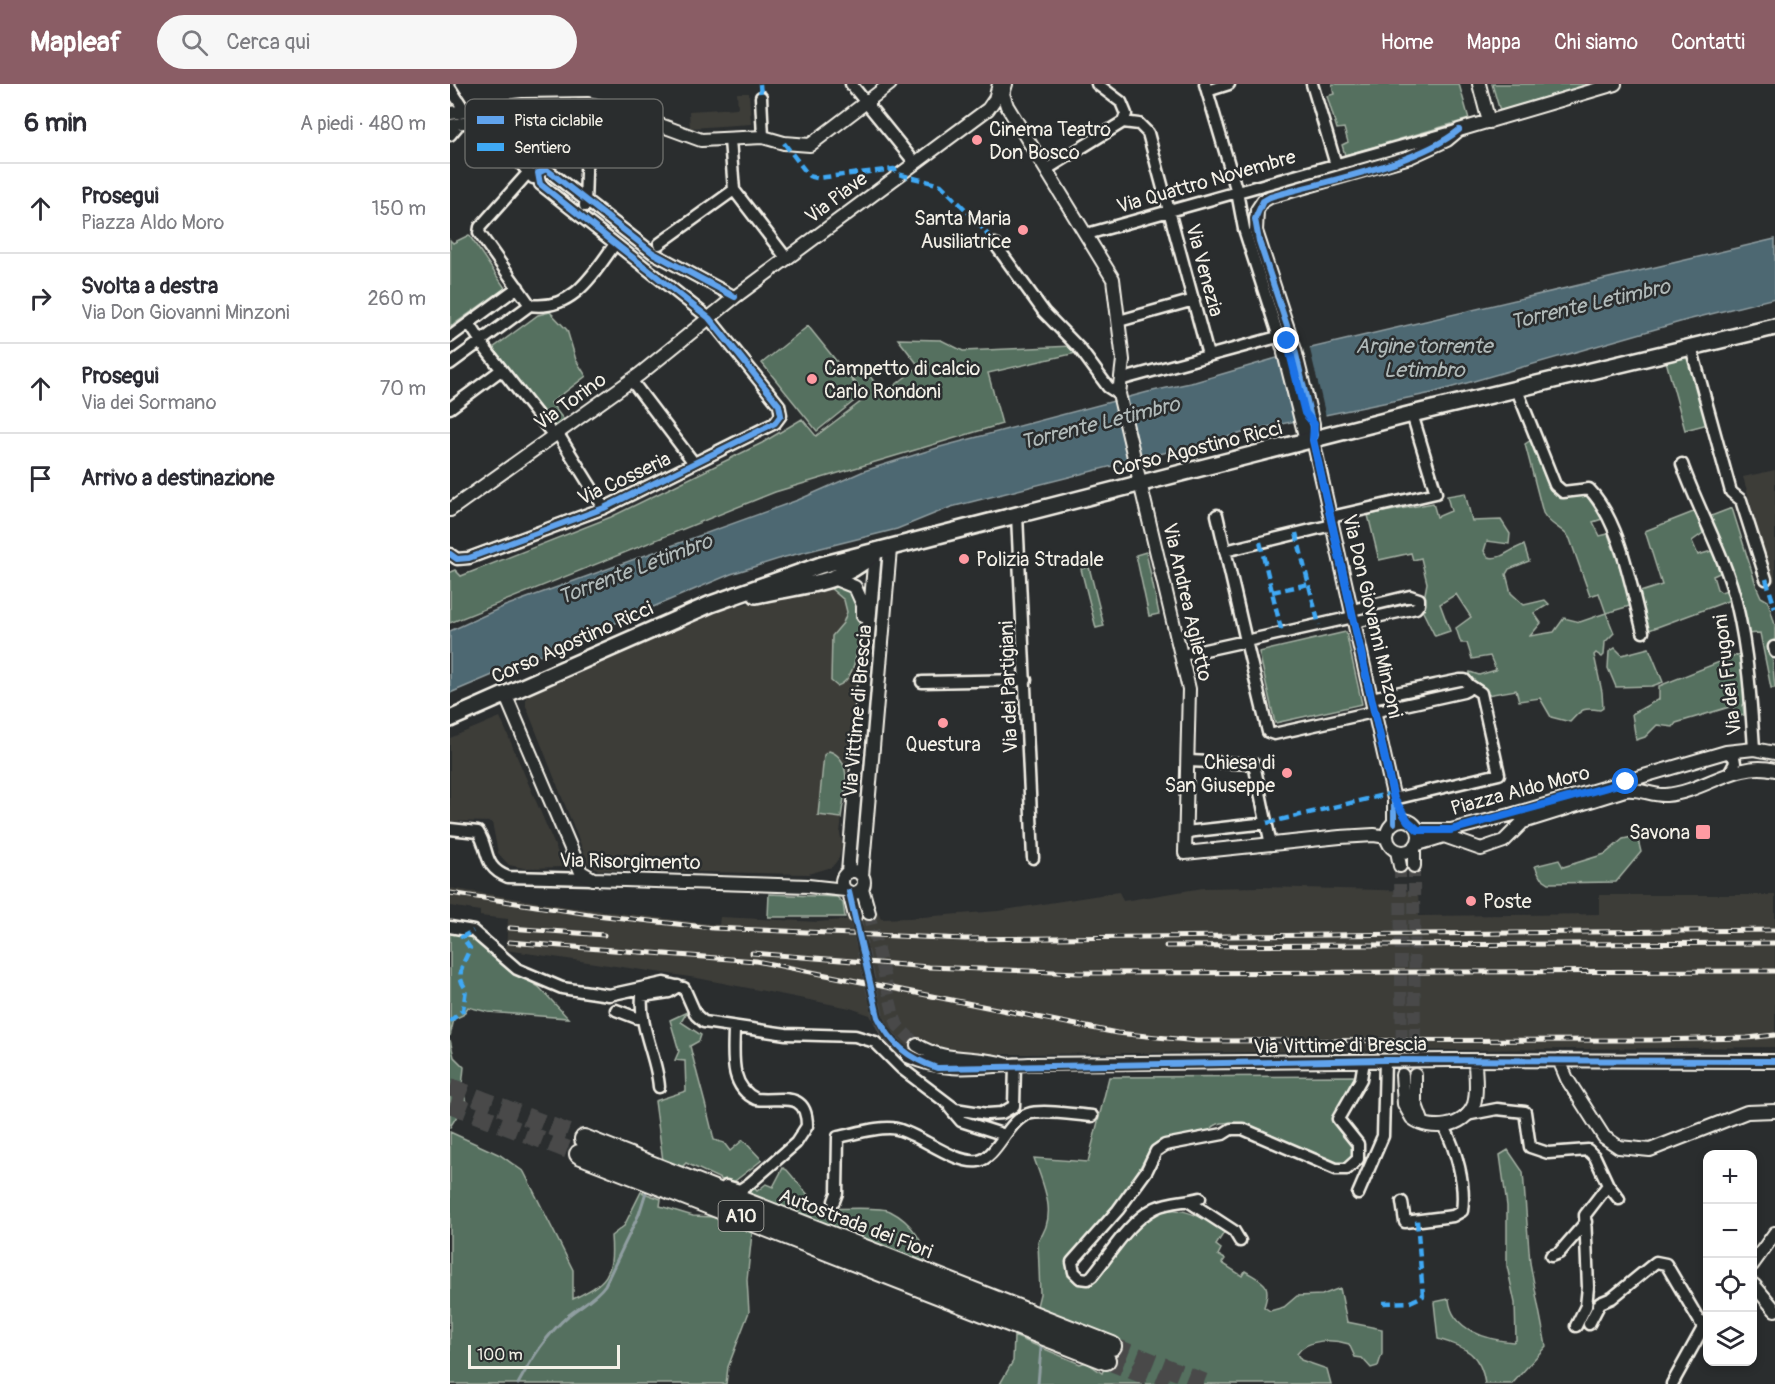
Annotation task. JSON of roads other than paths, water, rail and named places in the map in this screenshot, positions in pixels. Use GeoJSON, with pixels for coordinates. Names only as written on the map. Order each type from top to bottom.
{"type":"FeatureCollection","features":[{"type":"Feature","properties":{"kind":"highway","name":"Autostrada dei Fiori"},"geometry":{"type":"LineString","coordinates":[[582,1147],[1109,1353]]}},
{"type":"Feature","properties":{"kind":"main road","name":"Corso Agostino Ricci"},"geometry":{"type":"LineString","coordinates":[[450,719],[711,604],[821,565],[1017,515],[1138,477],[1313,440],[1775,327]]}},
{"type":"Feature","properties":{"kind":"main road","name":"Corso Agostino Ricci"},"geometry":{"type":"LineString","coordinates":[[711,604],[835,579],[855,570],[875,553]]}},
{"type":"Feature","properties":{"kind":"street"},"geometry":{"type":"LineString","coordinates":[[850,84],[915,163]]}},
{"type":"Feature","properties":{"kind":"street"},"geometry":{"type":"LineString","coordinates":[[663,128],[689,138],[730,140],[763,137],[783,143],[810,145],[890,84]]}},
{"type":"Feature","properties":{"kind":"street","name":"Via Piave"},"geometry":{"type":"LineString","coordinates":[[709,318],[987,109],[995,99],[999,84]]}},
{"type":"Feature","properties":{"kind":"street"},"geometry":{"type":"LineString","coordinates":[[995,244],[1044,312],[1071,340],[1108,387],[1119,394],[1123,379],[1113,279],[1007,106],[1003,94],[1006,84]]}},
{"type":"Feature","properties":{"kind":"street"},"geometry":{"type":"LineString","coordinates":[[1047,169],[1123,122],[1126,114],[1121,102],[1097,84]]}},
{"type":"Feature","properties":{"kind":"street"},"geometry":{"type":"LineString","coordinates":[[1229,84],[1206,87],[1237,192],[1244,229],[1278,337],[1290,352],[1308,425],[1305,436],[1313,440]]}},
{"type":"Feature","properties":{"kind":"street"},"geometry":{"type":"LineString","coordinates":[[1312,84],[1336,165]]}},
{"type":"Feature","properties":{"kind":"street"},"geometry":{"type":"LineString","coordinates":[[1479,84],[1490,122]]}},
{"type":"Feature","properties":{"kind":"street","name":"Via Quattro Novembre"},"geometry":{"type":"LineString","coordinates":[[1087,234],[1490,122],[1615,84]]}},
{"type":"Feature","properties":{"kind":"street"},"geometry":{"type":"LineString","coordinates":[[450,88],[465,111],[450,113]]}},
{"type":"Feature","properties":{"kind":"street"},"geometry":{"type":"LineString","coordinates":[[761,97],[763,137]]}},
{"type":"Feature","properties":{"kind":"street","name":"Via Piave"},"geometry":{"type":"LineString","coordinates":[[987,109],[1007,106]]}},
{"type":"Feature","properties":{"kind":"street","name":"Via Venezia"},"geometry":{"type":"LineString","coordinates":[[1123,122],[1139,124],[1148,133],[1171,211],[1208,355]]}},
{"type":"Feature","properties":{"kind":"street"},"geometry":{"type":"LineString","coordinates":[[450,135],[455,124]]}},
{"type":"Feature","properties":{"kind":"street","name":"Via Quattro Novembre"},"geometry":{"type":"LineString","coordinates":[[1290,352],[1255,219],[1257,210],[1263,201],[1270,197],[1410,157],[1447,140],[1459,130]]}},
{"type":"Feature","properties":{"kind":"street"},"geometry":{"type":"LineString","coordinates":[[730,140],[734,190],[787,259]]}},
{"type":"Feature","properties":{"kind":"street"},"geometry":{"type":"LineString","coordinates":[[524,168],[585,221],[709,318]]}},
{"type":"Feature","properties":{"kind":"street"},"geometry":{"type":"LineString","coordinates":[[585,221],[586,168]]}},
{"type":"Feature","properties":{"kind":"street"},"geometry":{"type":"LineString","coordinates":[[540,184],[538,173],[546,169],[653,253],[735,297]]}},
{"type":"Feature","properties":{"kind":"street"},"geometry":{"type":"LineString","coordinates":[[528,173],[480,227],[479,233],[530,305]]}},
{"type":"Feature","properties":{"kind":"street"},"geometry":{"type":"LineString","coordinates":[[659,244],[734,190]]}},
{"type":"Feature","properties":{"kind":"street"},"geometry":{"type":"LineString","coordinates":[[450,364],[530,305],[549,305],[576,293],[615,244]]}},
{"type":"Feature","properties":{"kind":"street"},"geometry":{"type":"LineString","coordinates":[[450,337],[518,287]]}},
{"type":"Feature","properties":{"kind":"street"},"geometry":{"type":"LineString","coordinates":[[1119,321],[1194,300]]}},
{"type":"Feature","properties":{"kind":"street","name":"Via Torino"},"geometry":{"type":"LineString","coordinates":[[450,510],[631,380],[709,318]]}},
{"type":"Feature","properties":{"kind":"street","name":"Via Cosseria"},"geometry":{"type":"LineString","coordinates":[[453,556],[470,558],[604,508],[778,421],[782,411],[776,401],[709,318]]}},
{"type":"Feature","properties":{"kind":"street"},"geometry":{"type":"LineString","coordinates":[[469,323],[501,370],[556,435],[604,508]]}},
{"type":"Feature","properties":{"kind":"street"},"geometry":{"type":"LineString","coordinates":[[1123,379],[1278,337]]}},
{"type":"Feature","properties":{"kind":"street"},"geometry":{"type":"LineString","coordinates":[[1691,347],[1731,492],[1741,500],[1766,579]]}},
{"type":"Feature","properties":{"kind":"street"},"geometry":{"type":"LineString","coordinates":[[450,408],[501,370]]}},
{"type":"Feature","properties":{"kind":"street"},"geometry":{"type":"LineString","coordinates":[[631,380],[694,463]]}},
{"type":"Feature","properties":{"kind":"street"},"geometry":{"type":"LineString","coordinates":[[1517,390],[1555,485],[1563,492],[1589,489],[1609,521],[1621,549],[1643,632]]}},
{"type":"Feature","properties":{"kind":"street","name":"Via Andrea Aglietto"},"geometry":{"type":"LineString","coordinates":[[1119,394],[1189,689],[1185,853],[1271,844]]}},
{"type":"Feature","properties":{"kind":"street"},"geometry":{"type":"LineString","coordinates":[[1225,550],[1436,492],[1412,414]]}},
{"type":"Feature","properties":{"kind":"street","name":"Via Don Giovanni Minzoni"},"geometry":{"type":"LineString","coordinates":[[1313,440],[1394,799],[1394,824]]}},
{"type":"Feature","properties":{"kind":"street","name":"Via dei Frugoni"},"geometry":{"type":"LineString","coordinates":[[1682,464],[1717,546],[1737,605],[1749,681],[1754,749]]}},
{"type":"Feature","properties":{"kind":"street","name":"Via dei Partigiani"},"geometry":{"type":"LineString","coordinates":[[1017,515],[1033,858]]}},
{"type":"Feature","properties":{"kind":"street"},"geometry":{"type":"LineString","coordinates":[[1216,515],[1268,732],[1274,734],[1463,692],[1469,685],[1465,680],[1460,680],[1371,698]]}},
{"type":"Feature","properties":{"kind":"street","name":"Via Vittime di Brescia"},"geometry":{"type":"LineString","coordinates":[[869,913],[862,882],[890,549]]}},
{"type":"Feature","properties":{"kind":"street","name":"Via Vittime di Brescia"},"geometry":{"type":"LineString","coordinates":[[845,874],[875,553]]}},
{"type":"Feature","properties":{"kind":"street","name":"Via Vittime di Brescia"},"geometry":{"type":"LineString","coordinates":[[835,579],[855,586],[860,595],[863,605],[862,640],[866,650]]}},
{"type":"Feature","properties":{"kind":"street"},"geometry":{"type":"LineString","coordinates":[[1182,655],[1353,616],[1416,608],[1419,599],[1410,596],[1353,616]]}},
{"type":"Feature","properties":{"kind":"street"},"geometry":{"type":"LineString","coordinates":[[922,682],[1026,680]]}},
{"type":"Feature","properties":{"kind":"street","name":"Piazza Aldo Moro"},"geometry":{"type":"LineString","coordinates":[[1394,799],[1500,774],[1481,693],[1469,685]]}},
{"type":"Feature","properties":{"kind":"street"},"geometry":{"type":"LineString","coordinates":[[505,694],[574,860],[581,872],[593,879]]}},
{"type":"Feature","properties":{"kind":"street","name":"Piazza Aldo Moro"},"geometry":{"type":"LineString","coordinates":[[1418,830],[1451,830],[1726,752],[1754,749],[1775,753]]}},
{"type":"Feature","properties":{"kind":"street"},"geometry":{"type":"LineString","coordinates":[[1726,752],[1734,757],[1729,774]]}},
{"type":"Feature","properties":{"kind":"street"},"geometry":{"type":"LineString","coordinates":[[1189,761],[1254,764],[1271,844],[1374,835],[1388,837]]}},
{"type":"Feature","properties":{"kind":"street","name":"Piazza Aldo Moro"},"geometry":{"type":"LineString","coordinates":[[1416,846],[1444,836],[1481,849],[1504,841],[1523,822],[1625,790],[1637,789],[1665,795],[1755,768],[1775,770]]}},
{"type":"Feature","properties":{"kind":"street","name":"Via Don Giovanni Minzoni"},"geometry":{"type":"LineString","coordinates":[[1394,799],[1408,821]]}},
{"type":"Feature","properties":{"kind":"street"},"geometry":{"type":"LineString","coordinates":[[1414,866],[1418,830],[1408,821],[1394,824],[1388,837],[1390,845],[1397,851],[1405,852],[1416,846]]}},
{"type":"Feature","properties":{"kind":"street"},"geometry":{"type":"LineString","coordinates":[[1186,832],[1267,823]]}},
{"type":"Feature","properties":{"kind":"street","name":"Via Risorgimento"},"geometry":{"type":"LineString","coordinates":[[450,829],[478,832],[488,860],[503,875],[516,879],[593,879],[808,886],[847,891]]}},
{"type":"Feature","properties":{"kind":"street"},"geometry":{"type":"LineString","coordinates":[[1397,851],[1400,866]]}},
{"type":"Feature","properties":{"kind":"street"},"geometry":{"type":"LineString","coordinates":[[847,891],[858,892],[862,882],[854,871],[845,874],[842,884],[847,891],[855,916]]}},
{"type":"Feature","properties":{"kind":"street","name":"Via Risorgimento"},"geometry":{"type":"LineString","coordinates":[[808,886],[845,874]]}},
{"type":"Feature","properties":{"kind":"street"},"geometry":{"type":"LineString","coordinates":[[450,927],[473,931],[517,969],[562,988],[609,994],[658,984],[678,986],[687,992],[691,1007],[704,1022],[786,1034],[855,1036],[874,1042],[901,1068],[945,1102],[955,1109],[974,1114],[1002,1113],[1016,1102],[1012,1065]]}},
{"type":"Feature","properties":{"kind":"street"},"geometry":{"type":"LineString","coordinates":[[659,1087],[658,1070],[653,1061],[643,1017],[642,996],[669,992],[678,986]]}},
{"type":"Feature","properties":{"kind":"street"},"geometry":{"type":"LineString","coordinates":[[616,1010],[637,1018],[643,1017]]}},
{"type":"Feature","properties":{"kind":"street"},"geometry":{"type":"LineString","coordinates":[[693,1172],[740,1190],[796,1143],[807,1126],[804,1111],[795,1101],[789,1098],[756,1099],[741,1088],[733,1066],[734,1027]]}},
{"type":"Feature","properties":{"kind":"street","name":"Via Vittime di Brescia"},"geometry":{"type":"LineString","coordinates":[[917,1045],[934,1054],[949,1058],[992,1060],[1012,1065]]}},
{"type":"Feature","properties":{"kind":"street","name":"Via Vittime di Brescia"},"geometry":{"type":"LineString","coordinates":[[908,1056],[937,1068],[1385,1060],[1775,1060]]}},
{"type":"Feature","properties":{"kind":"street"},"geometry":{"type":"LineString","coordinates":[[1358,1194],[1383,1136],[1385,1060]]}},
{"type":"Feature","properties":{"kind":"street"},"geometry":{"type":"LineString","coordinates":[[1559,1060],[1566,1079],[1599,1130],[1604,1137],[1619,1147],[1650,1150],[1748,1112],[1775,1111]]}},
{"type":"Feature","properties":{"kind":"street"},"geometry":{"type":"LineString","coordinates":[[1200,1198],[1188,1201],[1177,1200],[1155,1208],[1139,1219],[1088,1279],[1080,1278],[1074,1272],[1072,1262],[1118,1210],[1147,1170],[1156,1151],[1165,1145],[1223,1134],[1231,1129],[1243,1129],[1336,1169],[1347,1169],[1358,1159],[1358,1144],[1338,1119],[1361,1079],[1364,1061]]}},
{"type":"Feature","properties":{"kind":"street"},"geometry":{"type":"LineString","coordinates":[[1402,1076],[1404,1104],[1412,1118],[1444,1126],[1455,1124],[1466,1115],[1473,1104],[1476,1094],[1475,1061]]}},
{"type":"Feature","properties":{"kind":"street"},"geometry":{"type":"LineString","coordinates":[[1415,1075],[1415,1102],[1422,1122]]}},
{"type":"Feature","properties":{"kind":"street"},"geometry":{"type":"LineString","coordinates":[[945,1102],[962,1121],[1005,1135]]}},
{"type":"Feature","properties":{"kind":"street"},"geometry":{"type":"LineString","coordinates":[[1466,1115],[1497,1109],[1525,1112],[1530,1148],[1548,1153],[1588,1150],[1599,1164],[1608,1185],[1619,1199]]}},
{"type":"Feature","properties":{"kind":"street"},"geometry":{"type":"LineString","coordinates":[[834,1201],[837,1193],[838,1137],[888,1127],[898,1129],[950,1153],[969,1160],[980,1161],[1027,1114],[1092,1116]]}},
{"type":"Feature","properties":{"kind":"street"},"geometry":{"type":"LineString","coordinates":[[1402,1202],[1405,1222],[1453,1216],[1462,1211],[1462,1184],[1456,1156],[1444,1126]]}},
{"type":"Feature","properties":{"kind":"street"},"geometry":{"type":"LineString","coordinates":[[1576,1326],[1586,1306],[1588,1287],[1585,1215],[1608,1185]]}},
{"type":"Feature","properties":{"kind":"street"},"geometry":{"type":"LineString","coordinates":[[1188,1201],[1234,1231],[1240,1240]]}},
{"type":"Feature","properties":{"kind":"street"},"geometry":{"type":"LineString","coordinates":[[1551,1256],[1559,1253],[1586,1222]]}},
{"type":"Feature","properties":{"kind":"street"},"geometry":{"type":"LineString","coordinates":[[1757,1259],[1775,1233]]}},
{"type":"Feature","properties":{"kind":"street"},"geometry":{"type":"LineString","coordinates":[[1589,1324],[1600,1303],[1612,1298],[1656,1262],[1666,1264],[1703,1320]]}},
{"type":"Feature","properties":{"kind":"street"},"geometry":{"type":"LineString","coordinates":[[1757,1290],[1775,1310]]}},
{"type":"Feature","properties":{"kind":"street"},"geometry":{"type":"LineString","coordinates":[[1672,1384],[1703,1327]]}},
{"type":"Feature","properties":{"kind":"water","name":"Argine torrente Letimbro"},"geometry":{"type":"Polygon","coordinates":[[[1775,239],[1775,298],[1687,320],[1432,393],[1262,428],[951,507],[897,529],[785,557],[731,574],[450,693],[450,631],[505,606],[798,500],[864,471],[940,447],[1148,392],[1195,382],[1311,348],[1775,239]]]}},
{"type":"Feature","properties":{"kind":"waterway"},"geometry":{"type":"LineString","coordinates":[[518,1384],[534,1356],[554,1330],[605,1285],[639,1214],[646,1192]]}},
{"type":"Feature","properties":{"kind":"waterway"},"geometry":{"type":"LineString","coordinates":[[1038,1384],[1041,1348]]}},
{"type":"Feature","properties":{"kind":"tunnel"},"geometry":{"type":"LineString","coordinates":[[1400,866],[1402,1075]]}},
{"type":"Feature","properties":{"kind":"tunnel"},"geometry":{"type":"LineString","coordinates":[[1414,866],[1415,1075]]}},
{"type":"Feature","properties":{"kind":"tunnel"},"geometry":{"type":"LineString","coordinates":[[869,913],[898,1026],[917,1045]]}},
{"type":"Feature","properties":{"kind":"tunnel"},"geometry":{"type":"LineString","coordinates":[[855,916],[878,1017],[885,1032],[908,1056]]}},
{"type":"Feature","properties":{"kind":"tunnel"},"geometry":{"type":"LineString","coordinates":[[450,1087],[584,1139]]}},
{"type":"Feature","properties":{"kind":"tunnel"},"geometry":{"type":"LineString","coordinates":[[450,1104],[579,1154]]}},
{"type":"Feature","properties":{"kind":"tunnel"},"geometry":{"type":"LineString","coordinates":[[1112,1346],[1208,1384]]}},
{"type":"Feature","properties":{"kind":"tunnel"},"geometry":{"type":"LineString","coordinates":[[1106,1360],[1167,1384]]}},
{"type":"Feature","properties":{"kind":"railway"},"geometry":{"type":"LineString","coordinates":[[450,893],[596,915],[713,928],[965,939],[1775,930]]}},
{"type":"Feature","properties":{"kind":"railway"},"geometry":{"type":"LineString","coordinates":[[510,928],[604,935]]}},
{"type":"Feature","properties":{"kind":"railway"},"geometry":{"type":"LineString","coordinates":[[509,942],[756,961],[1117,1033],[1197,1041],[1653,1040],[1747,1038],[1775,1035]]}},
{"type":"Feature","properties":{"kind":"railway"},"geometry":{"type":"LineString","coordinates":[[1166,946],[1775,943]]}},
{"type":"Feature","properties":{"kind":"railway"},"geometry":{"type":"LineString","coordinates":[[752,953],[929,967],[1079,973],[1775,971]]}},
{"type":"Feature","properties":{"kind":"place","name":"Cinema Teatro Don Bosco"},"geometry":{"type":"Point","coordinates":[977,140]}},
{"type":"Feature","properties":{"kind":"place","name":"Santa Maria Ausiliatrice"},"geometry":{"type":"Point","coordinates":[1023,230]}},
{"type":"Feature","properties":{"kind":"place","name":"Campetto di calcio Carlo Rondoni"},"geometry":{"type":"Point","coordinates":[812,379]}},
{"type":"Feature","properties":{"kind":"place","name":"Polizia Stradale"},"geometry":{"type":"Point","coordinates":[964,559]}},
{"type":"Feature","properties":{"kind":"place","name":"Questura"},"geometry":{"type":"Point","coordinates":[943,723]}},
{"type":"Feature","properties":{"kind":"place","name":"Chiesa di San Giuseppe"},"geometry":{"type":"Point","coordinates":[1287,773]}},
{"type":"Feature","properties":{"kind":"place","name":"Savona"},"geometry":{"type":"Point","coordinates":[1703,832]}},
{"type":"Feature","properties":{"kind":"place","name":"Poste"},"geometry":{"type":"Point","coordinates":[1471,901]}},
{"type":"Feature","properties":{"kind":"water label","name":"Torrente Letimbro"},"geometry":{"type":"Point","coordinates":[1590,304]}},
{"type":"Feature","properties":{"kind":"water label","name":"Torrente Letimbro"},"geometry":{"type":"Point","coordinates":[1100,423]}},
{"type":"Feature","properties":{"kind":"water label","name":"Torrente Letimbro"},"geometry":{"type":"Point","coordinates":[635,569]}}]}
